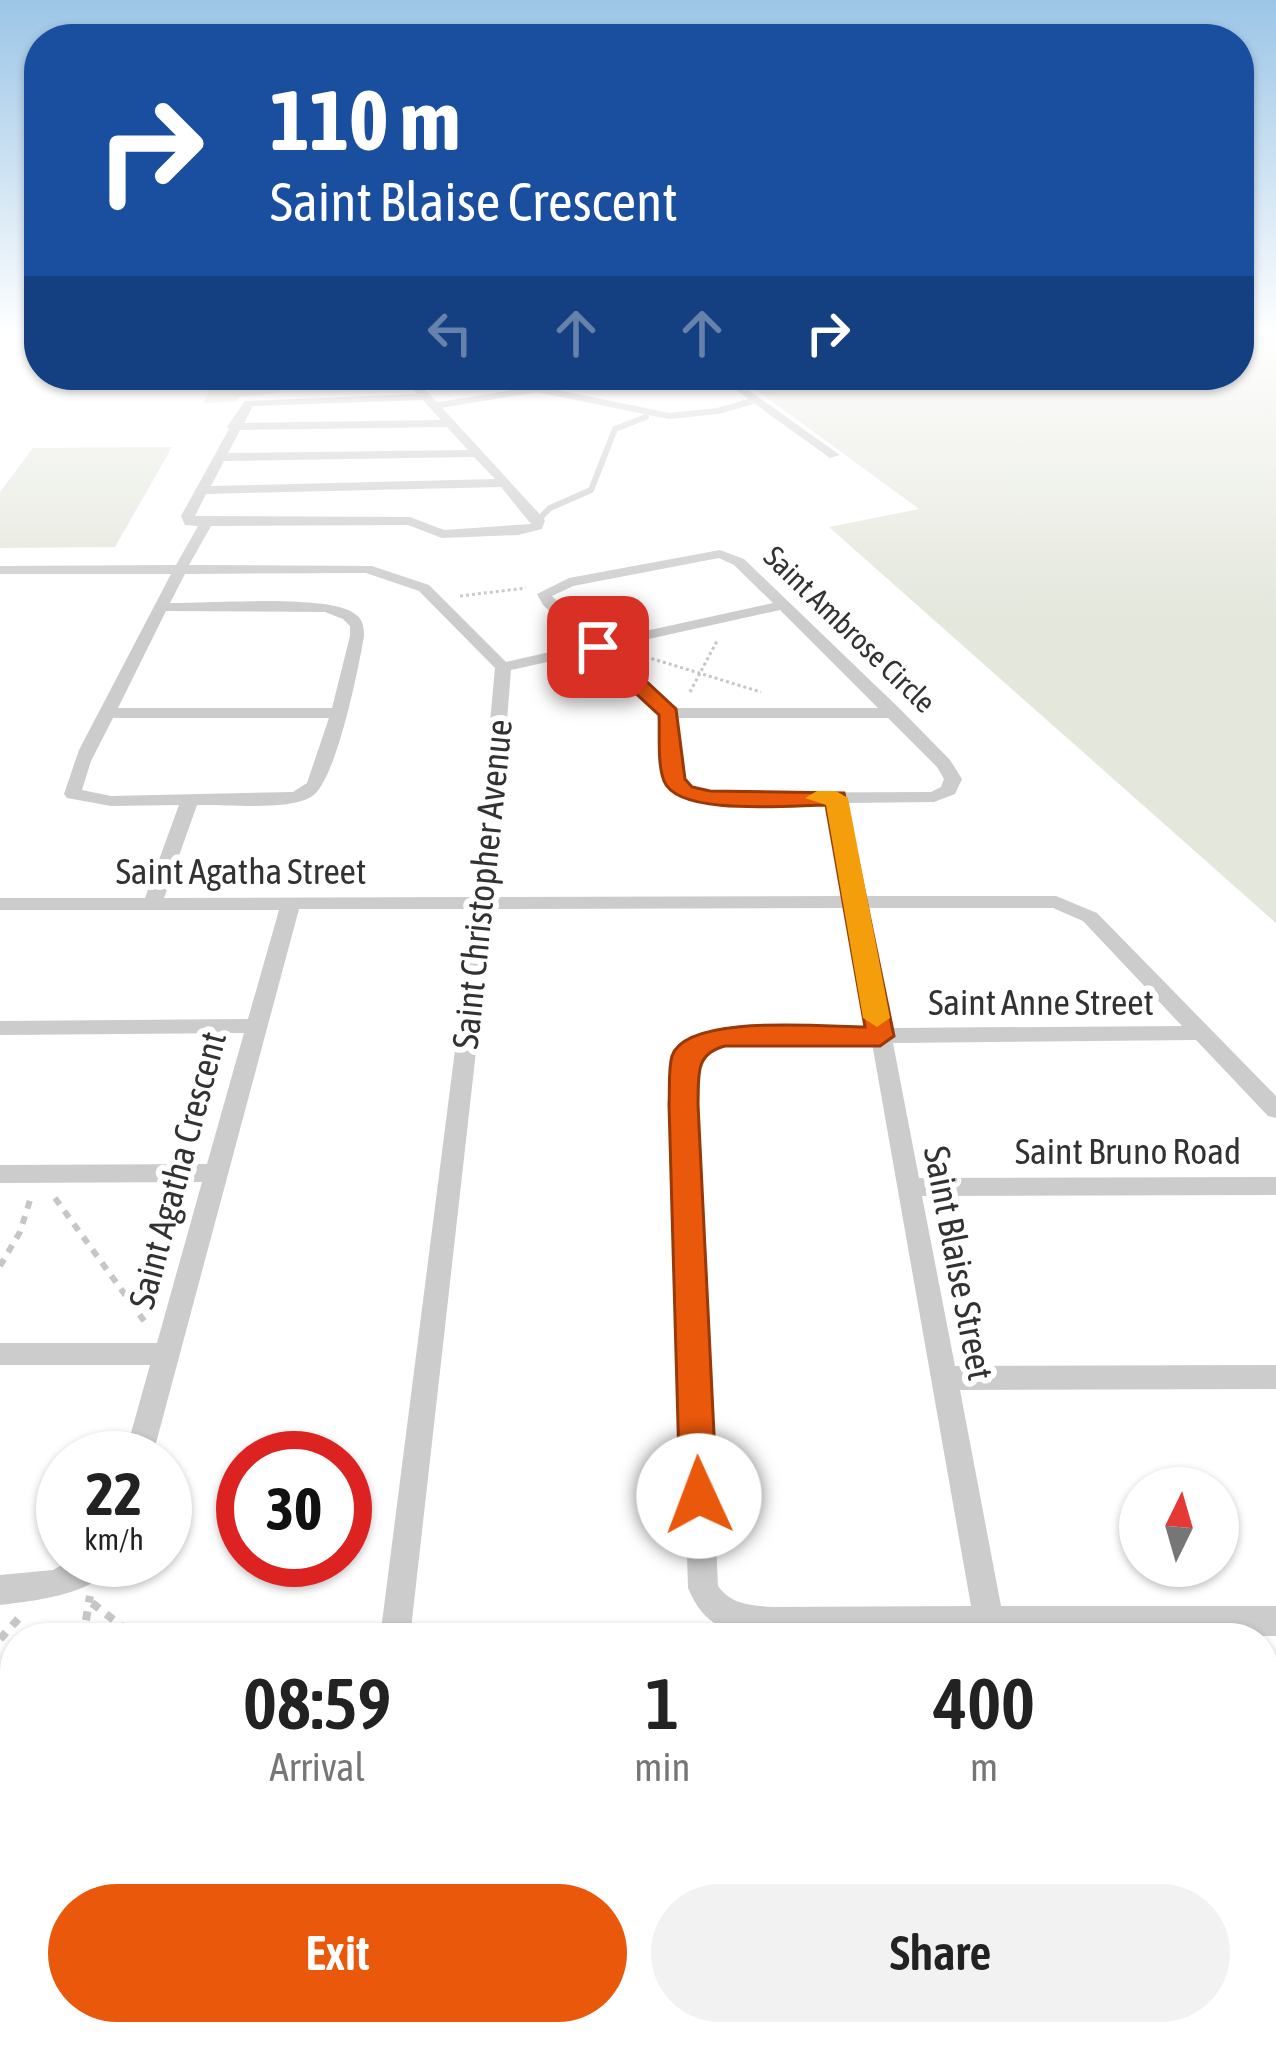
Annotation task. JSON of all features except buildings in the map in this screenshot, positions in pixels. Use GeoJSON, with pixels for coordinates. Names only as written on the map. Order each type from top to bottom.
{"type":"FeatureCollection","features":[{"type":"Feature","properties":{"kind":"street"},"geometry":{"type":"LineString","coordinates":[[264,426],[233,427],[188,519],[205,525],[410,521],[450,534],[537,526],[538,520],[453,426]]}},
{"type":"Feature","properties":{"kind":"street"},"geometry":{"type":"LineString","coordinates":[[793,426],[834,455]]}},
{"type":"Feature","properties":{"kind":"street"},"geometry":{"type":"LineString","coordinates":[[219,457],[477,453]]}},
{"type":"Feature","properties":{"kind":"street"},"geometry":{"type":"LineString","coordinates":[[202,490],[505,483]]}},
{"type":"Feature","properties":{"kind":"street"},"geometry":{"type":"LineString","coordinates":[[160,607],[342,612],[358,629],[318,778],[308,793],[291,798],[111,801],[74,794],[108,713],[160,607],[205,525]]}},
{"type":"Feature","properties":{"kind":"street","name":"Saint Ambrose Circle"},"geometry":{"type":"LineString","coordinates":[[556,586],[690,556],[721,554],[739,562],[895,713],[953,779],[949,790],[934,796],[710,798],[684,792],[674,780],[674,713]]}},
{"type":"Feature","properties":{"kind":"street","name":"Saint Christopher Avenue"},"geometry":{"type":"LineString","coordinates":[[0,570],[352,567],[414,582],[503,667],[482,903],[397,1623]]}},
{"type":"Feature","properties":{"kind":"street"},"geometry":{"type":"LineString","coordinates":[[556,586],[545,598],[607,645],[674,713],[895,713]]}},
{"type":"Feature","properties":{"kind":"street"},"geometry":{"type":"LineString","coordinates":[[503,667],[784,605]]}},
{"type":"Feature","properties":{"kind":"street"},"geometry":{"type":"LineString","coordinates":[[108,713],[338,712]]}},
{"type":"Feature","properties":{"kind":"street"},"geometry":{"type":"LineString","coordinates":[[836,798],[855,902]]}},
{"type":"Feature","properties":{"kind":"street"},"geometry":{"type":"LineString","coordinates":[[152,904],[190,800]]}},
{"type":"Feature","properties":{"kind":"street","name":"Saint Agatha Street"},"geometry":{"type":"LineString","coordinates":[[0,904],[1039,901],[1068,905],[1090,917],[1276,1110]]}},
{"type":"Feature","properties":{"kind":"street","name":"Saint Agatha Crescent"},"geometry":{"type":"LineString","coordinates":[[146,1431],[291,902]]}},
{"type":"Feature","properties":{"kind":"street","name":"Saint Blaise Street"},"geometry":{"type":"LineString","coordinates":[[855,902],[990,1623]]}},
{"type":"Feature","properties":{"kind":"street"},"geometry":{"type":"LineString","coordinates":[[0,1028],[257,1026]]}},
{"type":"Feature","properties":{"kind":"street","name":"Saint Anne Street"},"geometry":{"type":"LineString","coordinates":[[813,1623],[737,1620],[718,1611],[703,1588],[686,1056],[699,1043],[725,1037],[1202,1033]]}},
{"type":"Feature","properties":{"kind":"street"},"geometry":{"type":"LineString","coordinates":[[0,1174],[217,1173]]}},
{"type":"Feature","properties":{"kind":"street","name":"Saint Bruno Road"},"geometry":{"type":"LineString","coordinates":[[908,1187],[1276,1186]]}},
{"type":"Feature","properties":{"kind":"street"},"geometry":{"type":"LineString","coordinates":[[0,1354],[167,1354]]}},
{"type":"Feature","properties":{"kind":"street"},"geometry":{"type":"LineString","coordinates":[[944,1378],[1276,1377]]}},
{"type":"Feature","properties":{"kind":"street"},"geometry":{"type":"LineString","coordinates":[[0,1590],[36,1586]]}},
{"type":"Feature","properties":{"kind":"street"},"geometry":{"type":"LineString","coordinates":[[1213,1623],[1276,1621]]}},
{"type":"Feature","properties":{"kind":"lane"},"geometry":{"type":"LineString","coordinates":[[538,520],[550,508],[591,490],[616,429],[623,426]]}},
{"type":"Feature","properties":{"kind":"path"},"geometry":{"type":"LineString","coordinates":[[438,600],[556,586]]}},
{"type":"Feature","properties":{"kind":"path"},"geometry":{"type":"LineString","coordinates":[[674,713],[700,674],[727,617]]}},
{"type":"Feature","properties":{"kind":"path"},"geometry":{"type":"LineString","coordinates":[[607,645],[767,694]]}},
{"type":"Feature","properties":{"kind":"path"},"geometry":{"type":"LineString","coordinates":[[0,1266],[20,1232],[38,1174]]}},
{"type":"Feature","properties":{"kind":"path"},"geometry":{"type":"LineString","coordinates":[[38,1174],[167,1354]]}},
{"type":"Feature","properties":{"kind":"path"},"geometry":{"type":"LineString","coordinates":[[85,1623],[91,1587]]}},
{"type":"Feature","properties":{"kind":"path"},"geometry":{"type":"LineString","coordinates":[[98,1587],[126,1623]]}},
{"type":"Feature","properties":{"kind":"shaded area"},"geometry":{"type":"Polygon","coordinates":[[[806,426],[1276,426],[1276,923],[829,527],[919,509],[806,426]]]}},
{"type":"Feature","properties":{"kind":"shaded area"},"geometry":{"type":"Polygon","coordinates":[[[172,447],[115,547],[0,548],[0,492],[33,448],[172,447]]]}},
{"type":"Feature","properties":{"kind":"slow traffic"},"geometry":{"type":"LineString","coordinates":[[817,798],[836,798],[877,1018]]}},
{"type":"Feature","properties":{"kind":"route"},"geometry":{"type":"LineString","coordinates":[[598,647],[669,713],[674,780],[684,792],[710,798],[836,798],[880,1036],[725,1037],[699,1043],[686,1056],[699,1496]]}}]}
